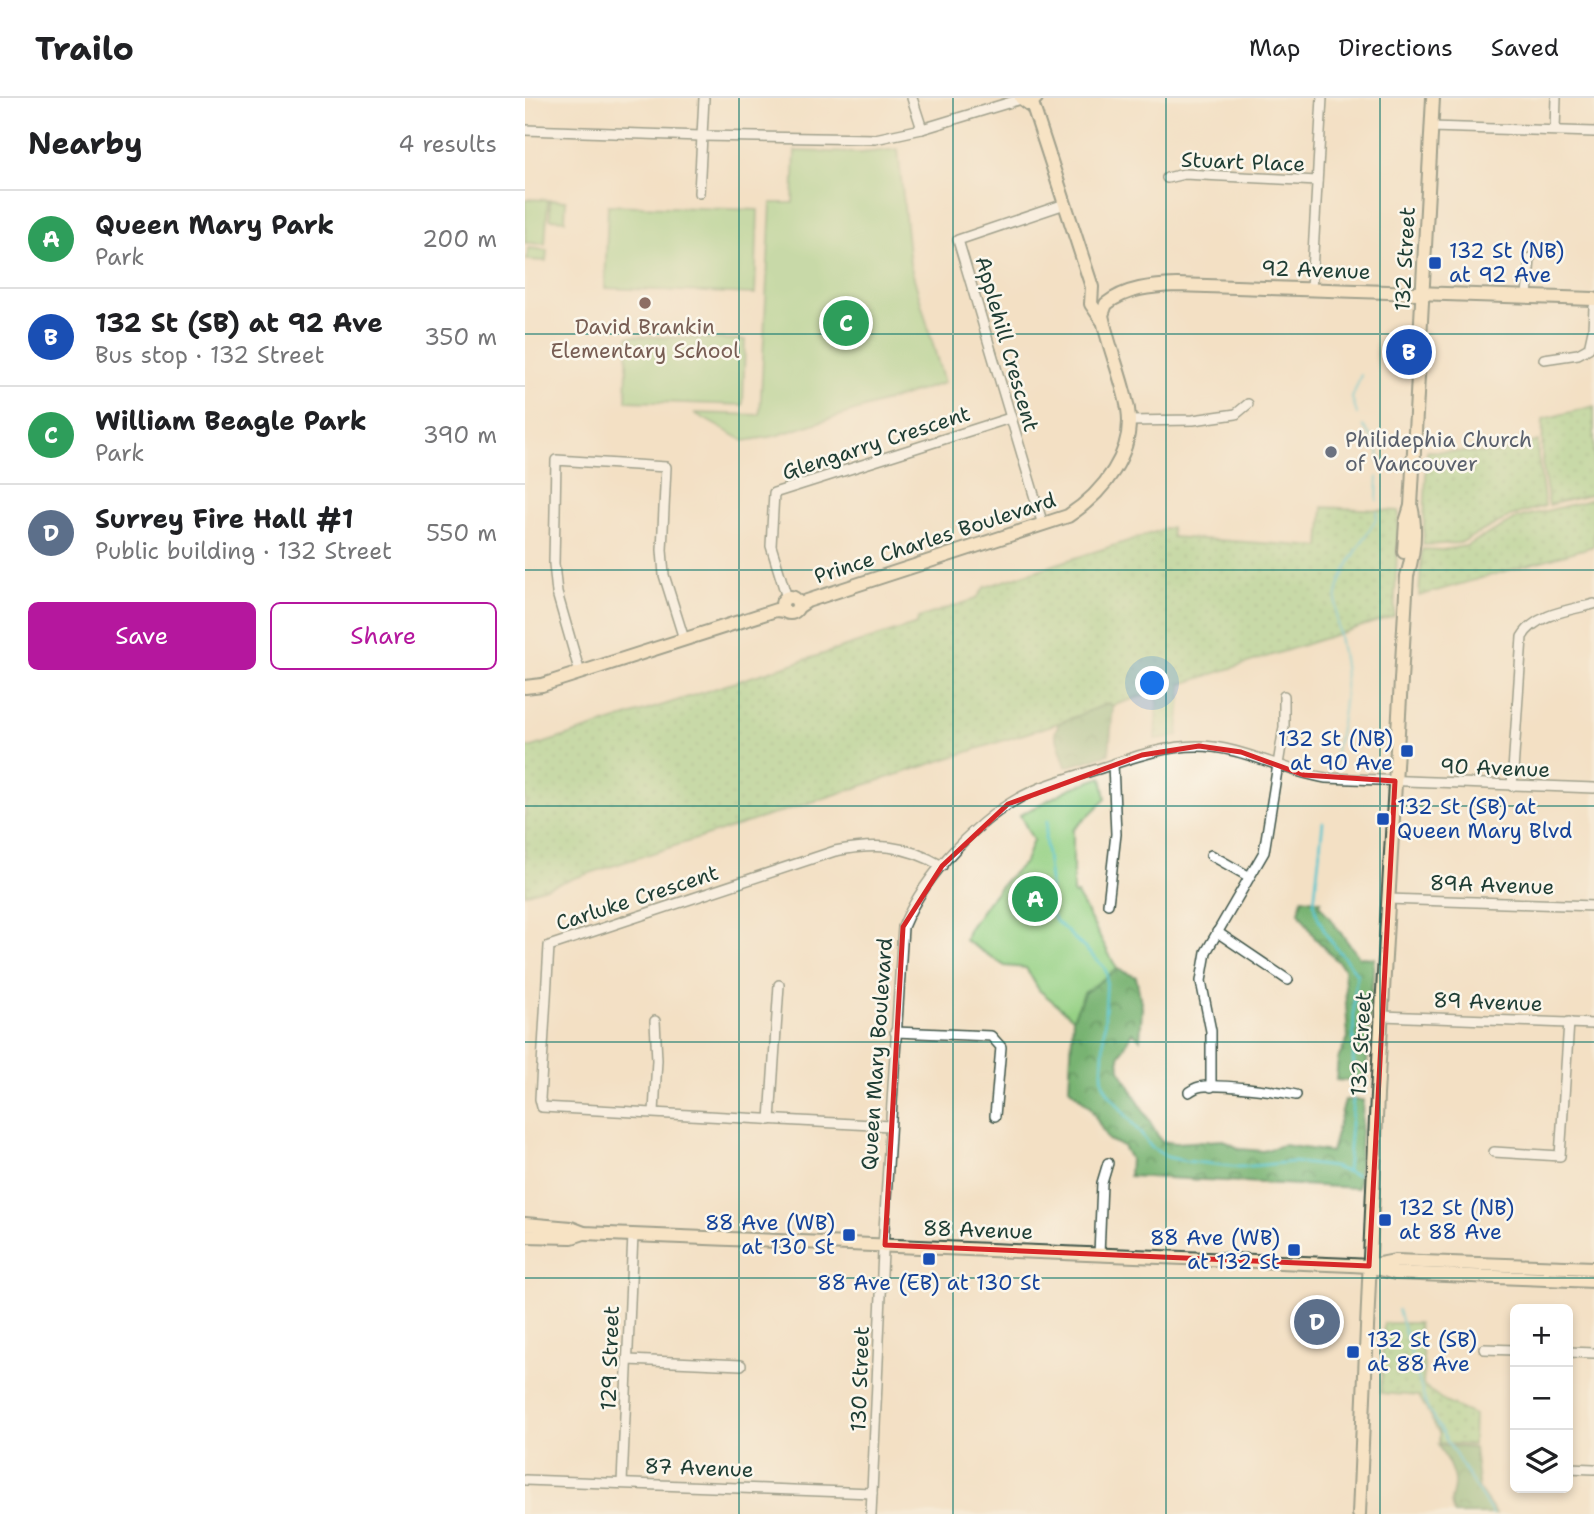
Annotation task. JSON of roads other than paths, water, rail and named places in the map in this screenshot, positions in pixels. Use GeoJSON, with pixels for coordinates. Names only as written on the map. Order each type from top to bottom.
{"type":"FeatureCollection","features":[{"type":"Feature","properties":{"kind":"main road","name":"132 Street"},"geometry":{"type":"LineString","coordinates":[[1359,1514],[1388,899],[1407,576],[1412,559],[1415,522],[1411,506],[1433,98]]}},
{"type":"Feature","properties":{"kind":"main road","name":"Prince Charles Boulevard"},"geometry":{"type":"LineString","coordinates":[[525,687],[543,685],[1043,525],[1068,516],[1080,508],[1105,483],[1123,451],[1129,421],[1124,393],[1098,299],[1028,100]]}},
{"type":"Feature","properties":{"kind":"main road","name":"92 Avenue"},"geometry":{"type":"LineString","coordinates":[[1098,299],[1143,288],[1177,285],[1594,299]]}},
{"type":"Feature","properties":{"kind":"main road","name":"88 Avenue"},"geometry":{"type":"LineString","coordinates":[[525,1224],[571,1228],[584,1233],[1369,1266],[1395,1273],[1594,1281]]}},
{"type":"Feature","properties":{"kind":"main road","name":"88 Avenue"},"geometry":{"type":"LineString","coordinates":[[525,1236],[572,1237],[584,1233]]}},
{"type":"Feature","properties":{"kind":"main road","name":"88 Avenue"},"geometry":{"type":"LineString","coordinates":[[1369,1266],[1395,1261],[1594,1268]]}},
{"type":"Feature","properties":{"kind":"street"},"geometry":{"type":"LineString","coordinates":[[699,193],[704,98]]}},
{"type":"Feature","properties":{"kind":"street"},"geometry":{"type":"LineString","coordinates":[[912,98],[922,129]]}},
{"type":"Feature","properties":{"kind":"street"},"geometry":{"type":"LineString","coordinates":[[1311,289],[1322,98]]}},
{"type":"Feature","properties":{"kind":"street"},"geometry":{"type":"LineString","coordinates":[[1555,130],[1556,98]]}},
{"type":"Feature","properties":{"kind":"street"},"geometry":{"type":"LineString","coordinates":[[525,130],[849,140],[896,135],[1028,100]]}},
{"type":"Feature","properties":{"kind":"street"},"geometry":{"type":"LineString","coordinates":[[1431,127],[1594,132]]}},
{"type":"Feature","properties":{"kind":"street","name":"Stuart Place"},"geometry":{"type":"LineString","coordinates":[[1167,178],[1184,174],[1317,181]]}},
{"type":"Feature","properties":{"kind":"street","name":"Applehill Crescent"},"geometry":{"type":"LineString","coordinates":[[1043,525],[958,240],[1065,204]]}},
{"type":"Feature","properties":{"kind":"street"},"geometry":{"type":"LineString","coordinates":[[1527,296],[1529,258]]}},
{"type":"Feature","properties":{"kind":"street"},"geometry":{"type":"LineString","coordinates":[[1544,359],[1578,354],[1589,348],[1594,307]]}},
{"type":"Feature","properties":{"kind":"street"},"geometry":{"type":"LineString","coordinates":[[1129,421],[1193,420],[1236,414],[1248,404]]}},
{"type":"Feature","properties":{"kind":"street","name":"Glengarry Crescent"},"geometry":{"type":"LineString","coordinates":[[790,605],[771,546],[774,493],[1010,418]]}},
{"type":"Feature","properties":{"kind":"street"},"geometry":{"type":"LineString","coordinates":[[580,673],[557,593],[554,564],[557,460],[666,467],[662,550],[664,575],[684,639]]}},
{"type":"Feature","properties":{"kind":"street"},"geometry":{"type":"LineString","coordinates":[[1511,786],[1522,637],[1528,627],[1541,620],[1594,604]]}},
{"type":"Feature","properties":{"kind":"street"},"geometry":{"type":"LineString","coordinates":[[1212,1087],[1211,1031],[1201,981],[1206,952],[1264,852],[1284,727],[1284,696]]}},
{"type":"Feature","properties":{"kind":"street","name":"Queen Mary Boulevard"},"geometry":{"type":"LineString","coordinates":[[885,1245],[903,928],[915,900],[969,836],[1009,804],[1034,791],[1167,749],[1199,746],[1241,752],[1304,775],[1395,781]]}},
{"type":"Feature","properties":{"kind":"street"},"geometry":{"type":"LineString","coordinates":[[1108,904],[1116,834],[1114,764]]}},
{"type":"Feature","properties":{"kind":"street","name":"90 Avenue"},"geometry":{"type":"LineString","coordinates":[[1395,781],[1594,788]]}},
{"type":"Feature","properties":{"kind":"street","name":"Carluke Crescent"},"geometry":{"type":"LineString","coordinates":[[890,1126],[542,1107],[540,1099],[549,946],[835,851],[867,845],[892,846],[924,855],[942,866]]}},
{"type":"Feature","properties":{"kind":"street"},"geometry":{"type":"LineString","coordinates":[[1211,855],[1248,876]]}},
{"type":"Feature","properties":{"kind":"street","name":"89A Avenue"},"geometry":{"type":"LineString","coordinates":[[1388,899],[1594,906]]}},
{"type":"Feature","properties":{"kind":"street"},"geometry":{"type":"LineString","coordinates":[[1217,932],[1288,980]]}},
{"type":"Feature","properties":{"kind":"street"},"geometry":{"type":"LineString","coordinates":[[770,1120],[779,985]]}},
{"type":"Feature","properties":{"kind":"street","name":"89 Avenue"},"geometry":{"type":"LineString","coordinates":[[1382,1016],[1594,1024]]}},
{"type":"Feature","properties":{"kind":"street"},"geometry":{"type":"LineString","coordinates":[[654,1112],[657,1060],[655,1021]]}},
{"type":"Feature","properties":{"kind":"street"},"geometry":{"type":"LineString","coordinates":[[1494,1152],[1560,1156],[1569,1023]]}},
{"type":"Feature","properties":{"kind":"street"},"geometry":{"type":"LineString","coordinates":[[991,1036],[996,1026]]}},
{"type":"Feature","properties":{"kind":"street"},"geometry":{"type":"LineString","coordinates":[[895,1032],[991,1036],[1001,1047],[995,1116]]}},
{"type":"Feature","properties":{"kind":"street"},"geometry":{"type":"LineString","coordinates":[[1189,1092],[1199,1087],[1212,1087],[1280,1091],[1296,1095]]}},
{"type":"Feature","properties":{"kind":"street"},"geometry":{"type":"LineString","coordinates":[[1099,1255],[1103,1183],[1108,1163]]}},
{"type":"Feature","properties":{"kind":"street","name":"129 Street"},"geometry":{"type":"LineString","coordinates":[[622,1483],[633,1235]]}},
{"type":"Feature","properties":{"kind":"street","name":"130 Street"},"geometry":{"type":"LineString","coordinates":[[871,1514],[885,1245]]}},
{"type":"Feature","properties":{"kind":"street"},"geometry":{"type":"LineString","coordinates":[[1485,1349],[1510,1350]]}},
{"type":"Feature","properties":{"kind":"street"},"geometry":{"type":"LineString","coordinates":[[1573,1352],[1594,1353]]}},
{"type":"Feature","properties":{"kind":"street"},"geometry":{"type":"LineString","coordinates":[[628,1360],[741,1365]]}},
{"type":"Feature","properties":{"kind":"street"},"geometry":{"type":"LineString","coordinates":[[1573,1468],[1594,1469]]}},
{"type":"Feature","properties":{"kind":"street","name":"87 Avenue"},"geometry":{"type":"LineString","coordinates":[[525,1480],[872,1493]]}},
{"type":"Feature","properties":{"kind":"waterway"},"geometry":{"type":"LineString","coordinates":[[1357,414],[1352,398],[1361,375]]}},
{"type":"Feature","properties":{"kind":"waterway"},"geometry":{"type":"LineString","coordinates":[[1363,426],[1378,446],[1379,463]]}},
{"type":"Feature","properties":{"kind":"waterway"},"geometry":{"type":"LineString","coordinates":[[1377,500],[1378,477]]}},
{"type":"Feature","properties":{"kind":"waterway"},"geometry":{"type":"LineString","coordinates":[[1334,764],[1345,688],[1337,597],[1346,568],[1376,519],[1377,512]]}},
{"type":"Feature","properties":{"kind":"waterway"},"geometry":{"type":"LineString","coordinates":[[1047,821],[1045,838],[1050,880],[1049,911],[1104,967],[1107,974],[1103,1083],[1152,1148],[1167,1157],[1185,1161],[1241,1167],[1293,1162],[1333,1167],[1356,1175]]}},
{"type":"Feature","properties":{"kind":"waterway"},"geometry":{"type":"LineString","coordinates":[[1323,822],[1314,903],[1327,936],[1357,974],[1354,997],[1353,1088]]}},
{"type":"Feature","properties":{"kind":"waterway"},"geometry":{"type":"LineString","coordinates":[[1347,1172],[1353,1099]]}},
{"type":"Feature","properties":{"kind":"waterway"},"geometry":{"type":"LineString","coordinates":[[1398,1310],[1427,1408],[1493,1514]]}},
{"type":"Feature","properties":{"kind":"place","name":"132 St (NB) at 92 Ave"},"geometry":{"type":"Point","coordinates":[1435,263]}},
{"type":"Feature","properties":{"kind":"place","name":"David Brankin Elementary School"},"geometry":{"type":"Point","coordinates":[645,303]}},
{"type":"Feature","properties":{"kind":"place","name":"William Beagle Park"},"geometry":{"type":"Point","coordinates":[846,323]}},
{"type":"Feature","properties":{"kind":"place","name":"132 St (SB) at 92 Ave"},"geometry":{"type":"Point","coordinates":[1409,352]}},
{"type":"Feature","properties":{"kind":"place","name":"Philidephia Church of Vancouver"},"geometry":{"type":"Point","coordinates":[1331,452]}},
{"type":"Feature","properties":{"kind":"place","name":"132 St (NB) at 90 Ave"},"geometry":{"type":"Point","coordinates":[1407,751]}},
{"type":"Feature","properties":{"kind":"place","name":"132 St (SB) at Queen Mary Blvd"},"geometry":{"type":"Point","coordinates":[1383,819]}},
{"type":"Feature","properties":{"kind":"place","name":"Queen Mary Park"},"geometry":{"type":"Point","coordinates":[1035,899]}},
{"type":"Feature","properties":{"kind":"place","name":"132 St (NB) at 88 Ave"},"geometry":{"type":"Point","coordinates":[1385,1220]}},
{"type":"Feature","properties":{"kind":"place","name":"88 Ave (WB) at 130 St"},"geometry":{"type":"Point","coordinates":[849,1235]}},
{"type":"Feature","properties":{"kind":"place","name":"88 Ave (WB) at 132 St"},"geometry":{"type":"Point","coordinates":[1294,1250]}},
{"type":"Feature","properties":{"kind":"place","name":"88 Ave (EB) at 130 St"},"geometry":{"type":"Point","coordinates":[929,1259]}},
{"type":"Feature","properties":{"kind":"place","name":"Surrey Fire Hall #1"},"geometry":{"type":"Point","coordinates":[1317,1322]}},
{"type":"Feature","properties":{"kind":"place","name":"132 St (SB) at 88 Ave"},"geometry":{"type":"Point","coordinates":[1353,1352]}}]}
